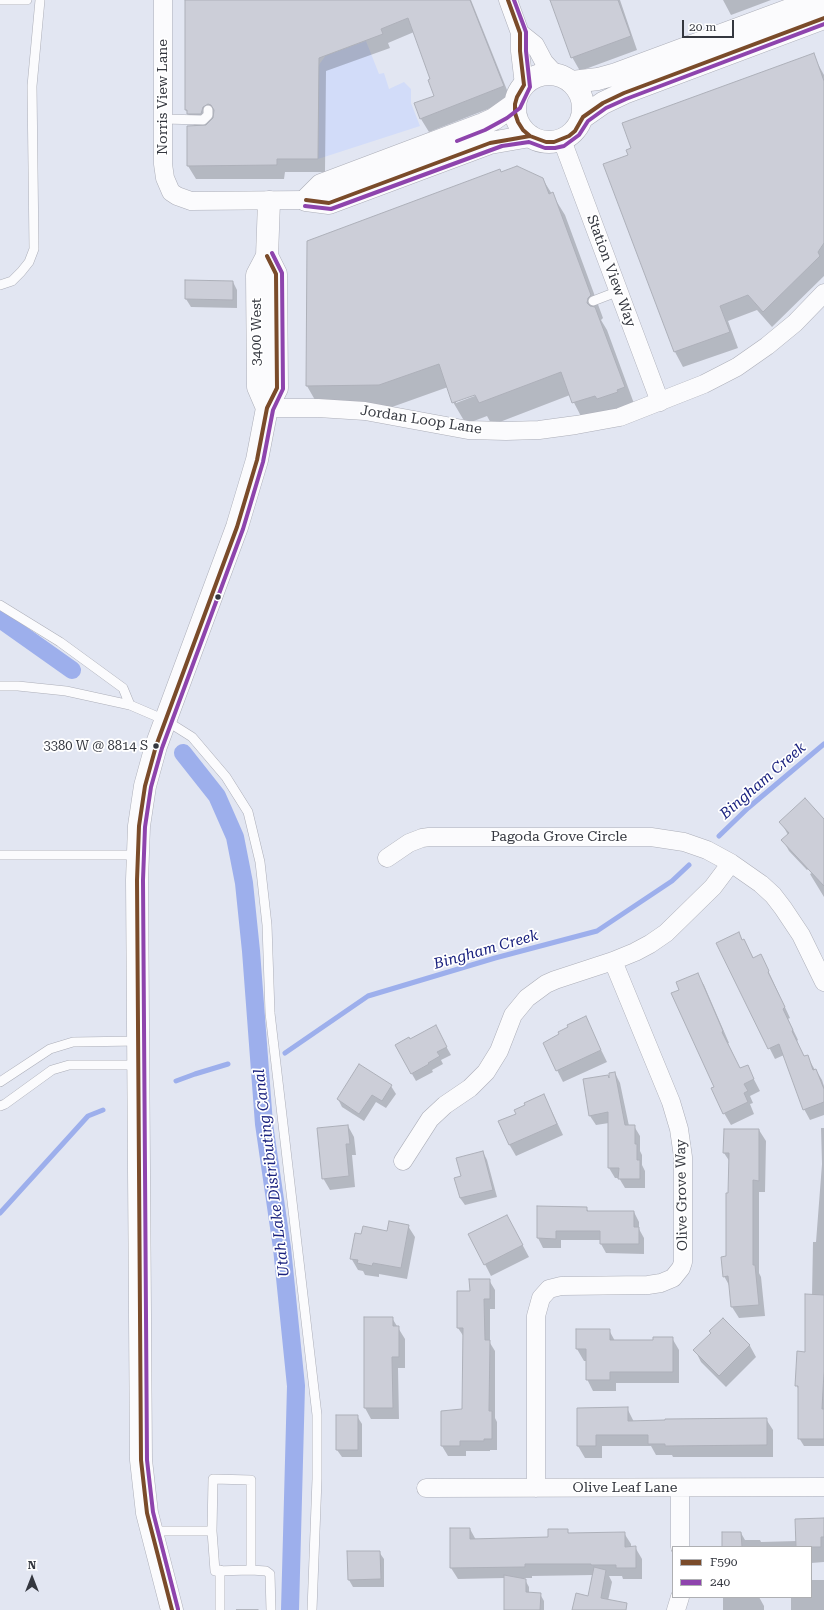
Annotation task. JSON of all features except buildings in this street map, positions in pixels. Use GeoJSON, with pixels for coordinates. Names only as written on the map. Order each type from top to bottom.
{"type":"FeatureCollection","features":[{"type":"Feature","properties":{"kind":"street","name":"Norris View Lane"},"geometry":{"type":"LineString","coordinates":[[163,0],[164,171],[171,192],[191,201],[269,202]]}},
{"type":"Feature","properties":{"kind":"street"},"geometry":{"type":"LineString","coordinates":[[508,0],[520,33],[519,95],[515,113],[523,130],[530,136],[546,142],[562,140],[575,131],[583,117],[603,103],[624,93],[824,18]]}},
{"type":"Feature","properties":{"kind":"street"},"geometry":{"type":"LineString","coordinates":[[306,200],[321,185],[494,119],[519,95],[533,78],[544,74],[564,78],[598,79],[616,74],[816,0]]}},
{"type":"Feature","properties":{"kind":"street"},"geometry":{"type":"LineString","coordinates":[[520,33],[535,45],[544,62],[580,92],[584,104],[583,117]]}},
{"type":"Feature","properties":{"kind":"street"},"geometry":{"type":"LineString","coordinates":[[269,202],[306,200],[329,203],[490,143],[530,136]]}},
{"type":"Feature","properties":{"kind":"street","name":"Station View Way"},"geometry":{"type":"LineString","coordinates":[[562,140],[660,402]]}},
{"type":"Feature","properties":{"kind":"street","name":"3400 West"},"geometry":{"type":"LineString","coordinates":[[267,408],[258,387],[257,275],[267,256],[269,202]]}},
{"type":"Feature","properties":{"kind":"street","name":"Jordan Loop Lane"},"geometry":{"type":"LineString","coordinates":[[267,408],[346,409],[365,411],[468,430],[506,431],[539,430],[576,426],[620,417],[704,384],[737,367],[767,346],[795,322],[824,293]]}},
{"type":"Feature","properties":{"kind":"street"},"geometry":{"type":"LineString","coordinates":[[172,1610],[150,1531],[144,1496],[141,1460],[137,855],[139,826],[145,786],[156,746],[237,527],[258,460],[267,408]]}},
{"type":"Feature","properties":{"kind":"street","name":"Pagoda Grove Circle"},"geometry":{"type":"LineString","coordinates":[[387,858],[416,840],[429,837],[651,837],[674,839],[695,845],[731,863],[762,884],[783,908],[801,935],[824,982]]}},
{"type":"Feature","properties":{"kind":"street"},"geometry":{"type":"LineString","coordinates":[[403,1161],[430,1119],[445,1105],[470,1088],[486,1072],[499,1051],[513,1015],[527,998],[546,984],[636,952],[666,933],[713,887],[731,863]]}},
{"type":"Feature","properties":{"kind":"street","name":"Olive Grove Way"},"geometry":{"type":"LineString","coordinates":[[536,1488],[536,1310],[541,1298],[545,1292],[561,1286],[661,1284],[674,1278],[682,1262],[683,1157],[679,1129],[671,1102],[613,961]]}},
{"type":"Feature","properties":{"kind":"street","name":"Olive Leaf Lane"},"geometry":{"type":"LineString","coordinates":[[426,1488],[824,1487]]}},
{"type":"Feature","properties":{"kind":"street"},"geometry":{"type":"LineString","coordinates":[[680,1488],[680,1546]]}},
{"type":"Feature","properties":{"kind":"street"},"geometry":{"type":"LineString","coordinates":[[676,1610],[680,1598]]}},
{"type":"Feature","properties":{"kind":"lane"},"geometry":{"type":"LineString","coordinates":[[0,0],[27,0]]}},
{"type":"Feature","properties":{"kind":"lane"},"geometry":{"type":"LineString","coordinates":[[0,285],[12,281],[21,272],[29,262],[34,249],[32,86],[40,0]]}},
{"type":"Feature","properties":{"kind":"lane"},"geometry":{"type":"LineString","coordinates":[[163,119],[203,120],[208,115],[208,110]]}},
{"type":"Feature","properties":{"kind":"lane"},"geometry":{"type":"LineString","coordinates":[[593,300],[619,291]]}},
{"type":"Feature","properties":{"kind":"lane"},"geometry":{"type":"LineString","coordinates":[[0,605],[60,642],[123,688],[130,705]]}},
{"type":"Feature","properties":{"kind":"lane"},"geometry":{"type":"LineString","coordinates":[[0,686],[66,690],[130,705],[165,720],[192,737],[226,777],[248,812],[260,862],[267,925],[270,1013],[317,1415],[317,1479],[312,1610]]}},
{"type":"Feature","properties":{"kind":"lane"},"geometry":{"type":"LineString","coordinates":[[0,855],[137,855]]}},
{"type":"Feature","properties":{"kind":"lane"},"geometry":{"type":"LineString","coordinates":[[0,1082],[50,1049],[73,1042],[138,1041]]}},
{"type":"Feature","properties":{"kind":"lane"},"geometry":{"type":"LineString","coordinates":[[0,1106],[5,1104],[52,1070],[69,1065],[139,1065]]}},
{"type":"Feature","properties":{"kind":"lane"},"geometry":{"type":"LineString","coordinates":[[251,1570],[251,1480],[213,1479],[212,1531],[216,1570],[220,1570],[251,1570],[266,1570],[270,1574],[271,1610]]}},
{"type":"Feature","properties":{"kind":"lane"},"geometry":{"type":"LineString","coordinates":[[150,1531],[212,1531]]}},
{"type":"Feature","properties":{"kind":"lane"},"geometry":{"type":"LineString","coordinates":[[220,1570],[220,1610]]}},
{"type":"Feature","properties":{"kind":"shaded area"},"geometry":{"type":"Polygon","coordinates":[[[366,41],[379,74],[384,73],[389,89],[404,82],[411,89],[411,103],[420,126],[318,159],[318,66],[326,55],[366,41]]]}},
{"type":"Feature","properties":{"kind":"waterway","name":"Utah Lake Distributing Canal"},"geometry":{"type":"LineString","coordinates":[[0,619],[72,670]]}},
{"type":"Feature","properties":{"kind":"waterway","name":"Bingham Creek"},"geometry":{"type":"LineString","coordinates":[[719,836],[748,808],[824,744]]}},
{"type":"Feature","properties":{"kind":"waterway","name":"Utah Lake Distributing Canal"},"geometry":{"type":"LineString","coordinates":[[183,753],[217,796],[235,837],[244,883],[251,951],[264,1124],[282,1248],[296,1386],[290,1610]]}},
{"type":"Feature","properties":{"kind":"waterway","name":"Bingham Creek"},"geometry":{"type":"LineString","coordinates":[[285,1053],[368,996],[495,958],[597,931],[672,881],[689,865]]}},
{"type":"Feature","properties":{"kind":"waterway","name":"Bingham Creek"},"geometry":{"type":"LineString","coordinates":[[176,1081],[228,1064]]}},
{"type":"Feature","properties":{"kind":"waterway","name":"Bingham Creek"},"geometry":{"type":"LineString","coordinates":[[0,1213],[88,1116],[103,1110]]}},
{"type":"Feature","properties":{"kind":"transit line","name":"F590"},"geometry":{"type":"LineString","coordinates":[[508,0],[520,33],[520,51],[524,85]]}},
{"type":"Feature","properties":{"kind":"transit line","name":"240"},"geometry":{"type":"LineString","coordinates":[[457,141],[485,130],[507,118],[520,108],[530,87],[526,51],[526,32],[514,0]]}},
{"type":"Feature","properties":{"kind":"transit line","name":"F590"},"geometry":{"type":"LineString","coordinates":[[524,85],[515,104],[515,113],[518,122],[523,130],[530,136],[546,142],[554,142],[569,136],[575,131],[583,117],[603,103],[624,93],[824,18]]}},
{"type":"Feature","properties":{"kind":"transit line","name":"240"},"geometry":{"type":"LineString","coordinates":[[305,206],[331,209],[502,146],[529,142],[545,148],[564,146],[579,135],[588,121],[606,108],[626,99],[824,24]]}},
{"type":"Feature","properties":{"kind":"transit line","name":"F590"},"geometry":{"type":"LineString","coordinates":[[306,200],[329,203],[490,143],[530,136]]}},
{"type":"Feature","properties":{"kind":"transit line","name":"240"},"geometry":{"type":"LineString","coordinates":[[178,1609],[153,1512],[147,1460],[143,880],[145,827],[151,787],[162,748],[243,529],[263,462],[273,410],[283,389],[282,273],[272,253]]}},
{"type":"Feature","properties":{"kind":"transit line","name":"F590"},"geometry":{"type":"LineString","coordinates":[[172,1610],[147,1513],[141,1460],[137,880],[139,826],[145,786],[156,746],[237,527],[257,460],[267,408],[277,388],[276,274],[267,256]]}},
{"type":"Feature","properties":{"kind":"place","name":"3380 W @ 8814 S"},"geometry":{"type":"Point","coordinates":[156,746]}}]}
